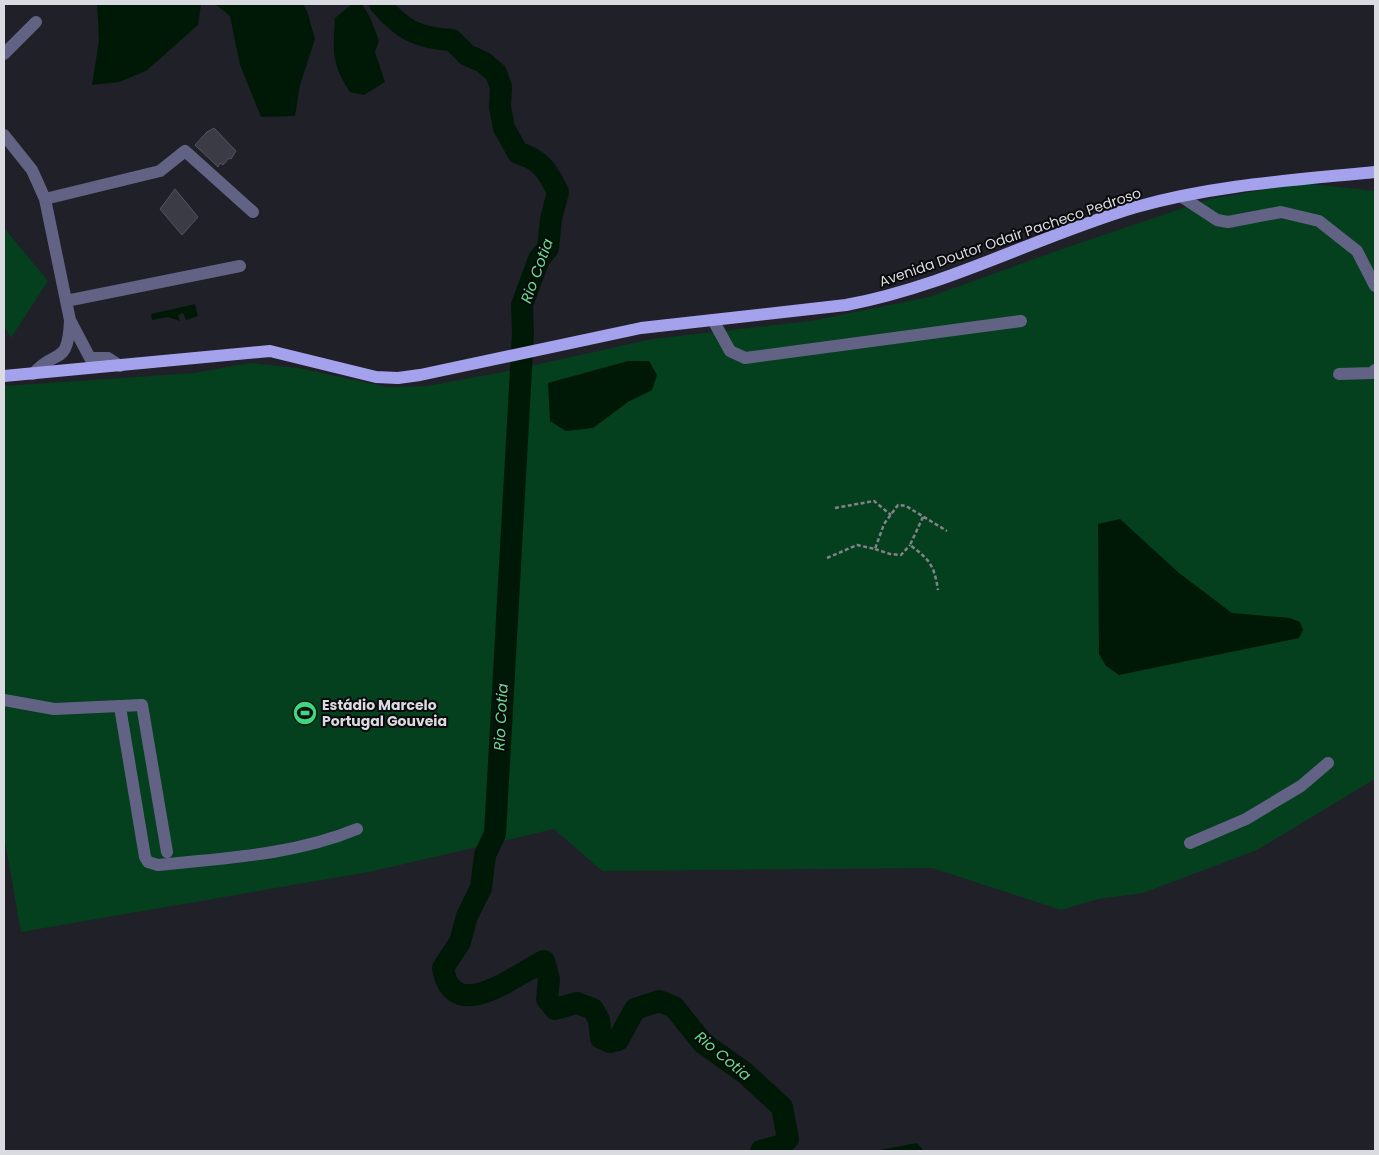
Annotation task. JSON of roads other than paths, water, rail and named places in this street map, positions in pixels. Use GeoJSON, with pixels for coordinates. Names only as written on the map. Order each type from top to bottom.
{"type":"FeatureCollection","features":[{"type":"Feature","properties":{"kind":"main road","name":"Avenida Doutor Odair Pacheco Pedroso"},"geometry":{"type":"LineString","coordinates":[[4,376],[270,351],[351,372],[398,378],[542,350],[641,328],[846,305],[879,299],[960,274],[1136,207],[1240,186],[1375,172]]}},
{"type":"Feature","properties":{"kind":"lane"},"geometry":{"type":"LineString","coordinates":[[4,54],[36,22]]}},
{"type":"Feature","properties":{"kind":"lane"},"geometry":{"type":"LineString","coordinates":[[4,135],[32,170],[45,199],[70,320],[69,343],[64,352],[54,360],[40,365],[33,374]]}},
{"type":"Feature","properties":{"kind":"lane"},"geometry":{"type":"LineString","coordinates":[[45,199],[160,171],[185,152],[253,212]]}},
{"type":"Feature","properties":{"kind":"lane"},"geometry":{"type":"LineString","coordinates":[[1182,197],[1217,220],[1228,222],[1282,212],[1319,222],[1357,251],[1375,286]]}},
{"type":"Feature","properties":{"kind":"lane"},"geometry":{"type":"LineString","coordinates":[[66,301],[240,266]]}},
{"type":"Feature","properties":{"kind":"lane"},"geometry":{"type":"LineString","coordinates":[[70,320],[90,358],[108,358],[120,366]]}},
{"type":"Feature","properties":{"kind":"lane"},"geometry":{"type":"LineString","coordinates":[[713,320],[730,351],[745,358],[1021,321]]}},
{"type":"Feature","properties":{"kind":"lane"},"geometry":{"type":"LineString","coordinates":[[1339,374],[1372,373],[1375,370]]}},
{"type":"Feature","properties":{"kind":"lane"},"geometry":{"type":"LineString","coordinates":[[4,700],[54,709],[142,705],[167,852]]}},
{"type":"Feature","properties":{"kind":"lane"},"geometry":{"type":"LineString","coordinates":[[120,707],[145,856],[148,862],[158,866],[284,850],[336,838],[357,829]]}},
{"type":"Feature","properties":{"kind":"lane"},"geometry":{"type":"LineString","coordinates":[[1190,844],[1246,819],[1301,786],[1328,763]]}},
{"type":"Feature","properties":{"kind":"waterway","name":"Rio Cotia"},"geometry":{"type":"LineString","coordinates":[[380,4],[403,26],[420,35],[452,40],[467,55],[483,62],[496,73],[501,87],[500,107],[504,128],[518,153],[533,159],[543,167],[558,192],[551,219],[548,248],[539,259],[522,305],[523,333],[495,834],[485,855],[481,888],[467,916],[460,942],[443,968],[449,985],[459,994],[472,995],[487,992],[544,961],[549,979],[547,999],[555,1009],[577,1003],[593,1009],[599,1020],[601,1038],[610,1042],[618,1040],[635,1009],[659,1001],[674,1007],[703,1043],[745,1073],[782,1107],[788,1139],[780,1146],[761,1151]]}},
{"type":"Feature","properties":{"kind":"place","name":"Estádio Marcelo Portugal Gouveia"},"geometry":{"type":"Point","coordinates":[305,713]}}]}
